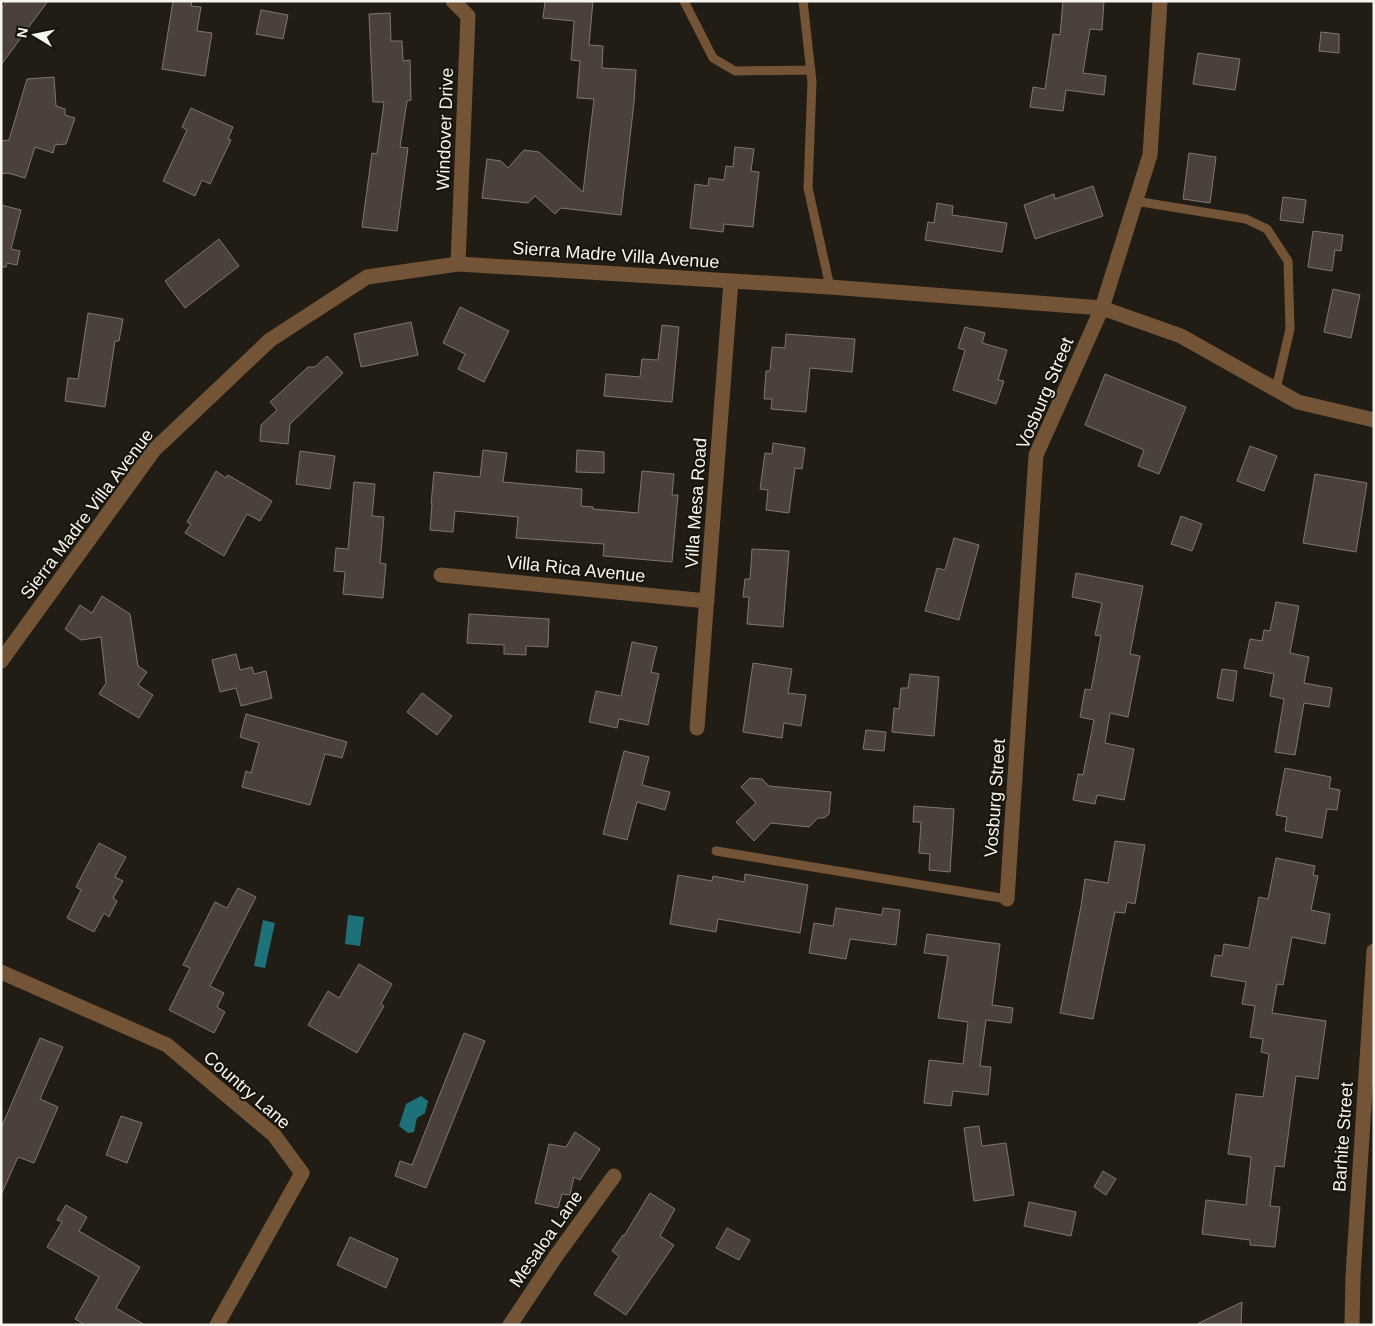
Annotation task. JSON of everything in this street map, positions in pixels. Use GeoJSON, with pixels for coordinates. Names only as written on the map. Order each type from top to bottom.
{"type":"FeatureCollection","features":[{"type":"Feature","properties":{"kind":"street","name":"Windover Drive"},"geometry":{"type":"LineString","coordinates":[[453,1],[468,16],[458,264]]}},
{"type":"Feature","properties":{"kind":"street","name":"Vosburg Street"},"geometry":{"type":"LineString","coordinates":[[1007,899],[1036,455],[1102,308],[1150,155],[1160,1]]}},
{"type":"Feature","properties":{"kind":"street","name":"Sierra Madre Villa Avenue"},"geometry":{"type":"LineString","coordinates":[[1,661],[154,450],[270,340],[368,277],[458,264],[830,287],[1102,308],[1181,336],[1298,402],[1374,420]]}},
{"type":"Feature","properties":{"kind":"street","name":"Villa Mesa Road"},"geometry":{"type":"LineString","coordinates":[[697,728],[731,281]]}},
{"type":"Feature","properties":{"kind":"street","name":"Villa Rica Avenue"},"geometry":{"type":"LineString","coordinates":[[441,575],[707,601]]}},
{"type":"Feature","properties":{"kind":"street","name":"Barhite Street"},"geometry":{"type":"LineString","coordinates":[[1352,1325],[1354,1256],[1374,951]]}},
{"type":"Feature","properties":{"kind":"street","name":"Country Lane"},"geometry":{"type":"LineString","coordinates":[[1,972],[167,1045],[274,1135],[302,1174],[217,1325]]}},
{"type":"Feature","properties":{"kind":"street","name":"Mesaloa Lane"},"geometry":{"type":"LineString","coordinates":[[510,1325],[556,1256],[614,1176]]}},
{"type":"Feature","properties":{"kind":"lane"},"geometry":{"type":"LineString","coordinates":[[684,1],[713,58],[735,71],[810,70]]}},
{"type":"Feature","properties":{"kind":"lane"},"geometry":{"type":"LineString","coordinates":[[803,1],[812,82],[808,188],[830,287]]}},
{"type":"Feature","properties":{"kind":"lane"},"geometry":{"type":"LineString","coordinates":[[1136,201],[1246,219],[1267,229],[1288,261],[1290,329],[1276,390]]}},
{"type":"Feature","properties":{"kind":"lane"},"geometry":{"type":"LineString","coordinates":[[716,851],[1007,899]]}},
{"type":"Feature","properties":{"kind":"water"},"geometry":{"type":"Polygon","coordinates":[[[348,915],[364,917],[360,946],[345,944],[348,915]]]}},
{"type":"Feature","properties":{"kind":"water"},"geometry":{"type":"Polygon","coordinates":[[[263,920],[275,923],[265,968],[254,966],[263,920]]]}},
{"type":"Feature","properties":{"kind":"water"},"geometry":{"type":"Polygon","coordinates":[[[421,1096],[428,1101],[425,1113],[417,1118],[414,1132],[408,1133],[399,1126],[406,1104],[421,1096]]]}},
{"type":"Feature","properties":{"kind":"building"},"geometry":{"type":"Polygon","coordinates":[[[7,1],[48,1],[1,65],[1,9],[7,1]]]}},
{"type":"Feature","properties":{"kind":"building"},"geometry":{"type":"Polygon","coordinates":[[[173,1],[192,1],[191,6],[201,7],[197,31],[212,33],[205,76],[162,69],[173,1]]]}},
{"type":"Feature","properties":{"kind":"building"},"geometry":{"type":"Polygon","coordinates":[[[545,1],[593,1],[589,45],[603,46],[602,68],[636,70],[621,215],[561,208],[555,214],[535,196],[528,203],[482,198],[487,159],[501,161],[508,168],[524,150],[539,152],[583,192],[594,99],[577,98],[580,61],[571,60],[574,21],[543,18],[545,1]]]}},
{"type":"Feature","properties":{"kind":"building"},"geometry":{"type":"Polygon","coordinates":[[[1063,1],[1104,1],[1102,30],[1090,29],[1083,73],[1106,76],[1104,95],[1066,90],[1063,111],[1030,107],[1033,87],[1045,89],[1053,34],[1060,35],[1063,1]]]}},
{"type":"Feature","properties":{"kind":"building"},"geometry":{"type":"Polygon","coordinates":[[[261,10],[288,15],[283,39],[256,34],[261,10]]]}},
{"type":"Feature","properties":{"kind":"building"},"geometry":{"type":"Polygon","coordinates":[[[390,13],[391,41],[402,41],[403,61],[410,60],[411,100],[407,101],[400,147],[408,148],[397,231],[362,227],[372,153],[377,154],[384,102],[373,102],[369,14],[390,13]]]}},
{"type":"Feature","properties":{"kind":"building"},"geometry":{"type":"Polygon","coordinates":[[[1321,32],[1339,34],[1339,53],[1319,51],[1321,32]]]}},
{"type":"Feature","properties":{"kind":"building"},"geometry":{"type":"Polygon","coordinates":[[[1198,53],[1240,59],[1235,90],[1193,84],[1198,53]]]}},
{"type":"Feature","properties":{"kind":"building"},"geometry":{"type":"Polygon","coordinates":[[[54,77],[56,106],[65,109],[65,115],[75,118],[66,144],[55,145],[53,153],[35,147],[25,178],[8,173],[1,174],[1,141],[9,140],[27,79],[54,77]]]}},
{"type":"Feature","properties":{"kind":"building"},"geometry":{"type":"Polygon","coordinates":[[[191,108],[233,127],[228,139],[231,140],[210,184],[202,180],[195,196],[163,181],[187,130],[182,127],[191,108]]]}},
{"type":"Feature","properties":{"kind":"building"},"geometry":{"type":"Polygon","coordinates":[[[735,147],[754,149],[751,171],[759,172],[753,227],[724,224],[723,232],[690,228],[695,184],[708,186],[709,178],[724,180],[726,166],[733,167],[735,147]]]}},
{"type":"Feature","properties":{"kind":"building"},"geometry":{"type":"Polygon","coordinates":[[[1189,153],[1216,157],[1210,203],[1183,199],[1189,153]]]}},
{"type":"Feature","properties":{"kind":"building"},"geometry":{"type":"Polygon","coordinates":[[[1093,186],[1103,216],[1035,239],[1024,205],[1054,194],[1055,199],[1093,186]]]}},
{"type":"Feature","properties":{"kind":"building"},"geometry":{"type":"Polygon","coordinates":[[[1283,197],[1306,200],[1303,223],[1280,220],[1283,197]]]}},
{"type":"Feature","properties":{"kind":"building"},"geometry":{"type":"Polygon","coordinates":[[[937,203],[953,206],[952,215],[1007,223],[1002,252],[925,240],[928,222],[934,223],[937,203]]]}},
{"type":"Feature","properties":{"kind":"building"},"geometry":{"type":"Polygon","coordinates":[[[1,205],[21,210],[11,249],[20,251],[17,265],[7,263],[6,267],[1,267],[1,205]]]}},
{"type":"Feature","properties":{"kind":"building"},"geometry":{"type":"Polygon","coordinates":[[[1313,231],[1343,235],[1341,251],[1335,250],[1332,271],[1308,267],[1313,231]]]}},
{"type":"Feature","properties":{"kind":"building"},"geometry":{"type":"Polygon","coordinates":[[[219,239],[239,266],[185,308],[165,281],[219,239]]]}},
{"type":"Feature","properties":{"kind":"building"},"geometry":{"type":"Polygon","coordinates":[[[1333,289],[1360,295],[1351,338],[1324,332],[1333,289]]]}},
{"type":"Feature","properties":{"kind":"building"},"geometry":{"type":"Polygon","coordinates":[[[460,307],[509,331],[484,382],[458,369],[465,354],[443,343],[460,307]]]}},
{"type":"Feature","properties":{"kind":"building"},"geometry":{"type":"Polygon","coordinates":[[[88,313],[123,319],[119,341],[115,341],[105,407],[65,401],[68,378],[78,379],[88,313]]]}},
{"type":"Feature","properties":{"kind":"building"},"geometry":{"type":"Polygon","coordinates":[[[411,322],[418,355],[361,367],[354,334],[411,322]]]}},
{"type":"Feature","properties":{"kind":"building"},"geometry":{"type":"Polygon","coordinates":[[[662,325],[679,327],[672,402],[604,396],[606,374],[640,377],[642,359],[658,360],[662,325]]]}},
{"type":"Feature","properties":{"kind":"building"},"geometry":{"type":"Polygon","coordinates":[[[965,327],[985,333],[982,343],[1007,350],[998,380],[1004,381],[996,404],[953,390],[965,350],[958,348],[965,327]]]}},
{"type":"Feature","properties":{"kind":"building"},"geometry":{"type":"Polygon","coordinates":[[[786,334],[855,339],[852,372],[810,368],[806,412],[771,409],[772,399],[764,399],[766,371],[770,371],[772,347],[785,348],[786,334]]]}},
{"type":"Feature","properties":{"kind":"building"},"geometry":{"type":"Polygon","coordinates":[[[327,356],[343,373],[290,424],[288,444],[260,441],[261,425],[277,410],[270,402],[308,367],[315,367],[327,356]]]}},
{"type":"Feature","properties":{"kind":"building"},"geometry":{"type":"Polygon","coordinates":[[[1105,374],[1186,407],[1159,474],[1138,466],[1144,450],[1085,425],[1105,374]]]}},
{"type":"Feature","properties":{"kind":"building"},"geometry":{"type":"Polygon","coordinates":[[[773,443],[805,448],[802,469],[795,468],[789,513],[766,510],[768,490],[760,489],[765,453],[772,454],[773,443]]]}},
{"type":"Feature","properties":{"kind":"building"},"geometry":{"type":"Polygon","coordinates":[[[1250,446],[1277,456],[1264,491],[1237,481],[1250,446]]]}},
{"type":"Feature","properties":{"kind":"building"},"geometry":{"type":"Polygon","coordinates":[[[483,450],[507,453],[503,482],[582,489],[581,506],[593,507],[593,509],[638,513],[642,471],[674,474],[672,495],[678,495],[672,562],[603,556],[604,544],[516,538],[518,517],[455,511],[453,532],[430,530],[434,472],[480,477],[483,450]]]}},
{"type":"Feature","properties":{"kind":"building"},"geometry":{"type":"Polygon","coordinates":[[[577,450],[604,452],[604,473],[576,472],[577,450]]]}},
{"type":"Feature","properties":{"kind":"building"},"geometry":{"type":"Polygon","coordinates":[[[300,451],[335,456],[330,489],[296,484],[300,451]]]}},
{"type":"Feature","properties":{"kind":"building"},"geometry":{"type":"Polygon","coordinates":[[[216,471],[226,478],[228,475],[272,501],[260,521],[247,514],[224,556],[185,533],[191,524],[187,522],[216,471]]]}},
{"type":"Feature","properties":{"kind":"building"},"geometry":{"type":"Polygon","coordinates":[[[1315,474],[1367,483],[1356,552],[1303,543],[1315,474]]]}},
{"type":"Feature","properties":{"kind":"building"},"geometry":{"type":"Polygon","coordinates":[[[354,482],[375,484],[372,516],[384,517],[380,563],[386,564],[383,598],[343,594],[345,572],[334,571],[336,548],[348,549],[354,482]]]}},
{"type":"Feature","properties":{"kind":"building"},"geometry":{"type":"Polygon","coordinates":[[[1181,516],[1202,524],[1192,551],[1171,544],[1181,516]]]}},
{"type":"Feature","properties":{"kind":"building"},"geometry":{"type":"Polygon","coordinates":[[[954,538],[979,545],[959,620],[925,611],[937,568],[945,570],[954,538]]]}},
{"type":"Feature","properties":{"kind":"building"},"geometry":{"type":"Polygon","coordinates":[[[752,549],[789,551],[783,627],[747,624],[749,597],[743,597],[745,579],[750,579],[752,549]]]}},
{"type":"Feature","properties":{"kind":"building"},"geometry":{"type":"Polygon","coordinates":[[[1076,573],[1143,586],[1130,654],[1140,656],[1128,717],[1110,713],[1105,743],[1134,749],[1124,800],[1097,795],[1095,804],[1073,800],[1078,774],[1083,775],[1094,720],[1080,717],[1085,689],[1091,690],[1101,636],[1095,635],[1102,603],[1072,597],[1076,573]]]}},
{"type":"Feature","properties":{"kind":"building"},"geometry":{"type":"Polygon","coordinates":[[[102,596],[130,614],[138,666],[147,672],[138,685],[153,695],[139,718],[99,694],[106,683],[101,637],[81,640],[65,629],[80,605],[92,613],[102,596]]]}},
{"type":"Feature","properties":{"kind":"building"},"geometry":{"type":"Polygon","coordinates":[[[1276,602],[1299,606],[1290,653],[1309,657],[1304,683],[1332,688],[1329,707],[1304,703],[1295,755],[1275,752],[1284,699],[1270,696],[1274,674],[1244,668],[1250,639],[1262,641],[1264,630],[1270,631],[1276,602]]]}},
{"type":"Feature","properties":{"kind":"building"},"geometry":{"type":"Polygon","coordinates":[[[469,614],[549,619],[548,647],[526,646],[526,655],[504,654],[504,645],[467,643],[469,614]]]}},
{"type":"Feature","properties":{"kind":"building"},"geometry":{"type":"Polygon","coordinates":[[[632,642],[657,647],[651,672],[659,674],[648,725],[619,719],[617,728],[589,722],[596,691],[621,696],[632,642]]]}},
{"type":"Feature","properties":{"kind":"building"},"geometry":{"type":"Polygon","coordinates":[[[236,654],[240,670],[252,667],[254,674],[266,671],[272,698],[241,706],[236,688],[220,692],[212,660],[236,654]]]}},
{"type":"Feature","properties":{"kind":"building"},"geometry":{"type":"Polygon","coordinates":[[[753,663],[792,669],[788,693],[806,695],[801,726],[784,723],[782,738],[743,732],[753,663]]]}},
{"type":"Feature","properties":{"kind":"building"},"geometry":{"type":"Polygon","coordinates":[[[1222,669],[1237,671],[1233,701],[1217,698],[1222,669]]]}},
{"type":"Feature","properties":{"kind":"building"},"geometry":{"type":"Polygon","coordinates":[[[910,674],[939,677],[934,736],[892,732],[894,708],[899,709],[901,688],[908,688],[910,674]]]}},
{"type":"Feature","properties":{"kind":"building"},"geometry":{"type":"Polygon","coordinates":[[[422,693],[452,716],[437,735],[407,712],[422,693]]]}},
{"type":"Feature","properties":{"kind":"building"},"geometry":{"type":"Polygon","coordinates":[[[246,714],[347,742],[342,758],[325,754],[310,805],[242,787],[246,771],[251,773],[259,743],[240,737],[246,714]]]}},
{"type":"Feature","properties":{"kind":"building"},"geometry":{"type":"Polygon","coordinates":[[[866,730],[886,732],[884,751],[863,749],[866,730]]]}},
{"type":"Feature","properties":{"kind":"building"},"geometry":{"type":"Polygon","coordinates":[[[624,751],[649,757],[642,785],[670,792],[665,810],[637,802],[627,840],[603,834],[624,751]]]}},
{"type":"Feature","properties":{"kind":"building"},"geometry":{"type":"Polygon","coordinates":[[[1285,768],[1331,777],[1329,788],[1340,790],[1337,810],[1327,809],[1322,838],[1285,831],[1287,817],[1276,815],[1285,768]]]}},
{"type":"Feature","properties":{"kind":"building"},"geometry":{"type":"Polygon","coordinates":[[[750,778],[762,779],[769,786],[831,792],[829,814],[824,818],[818,818],[809,827],[771,823],[754,841],[736,822],[756,803],[741,787],[750,778]]]}},
{"type":"Feature","properties":{"kind":"building"},"geometry":{"type":"Polygon","coordinates":[[[914,806],[954,809],[950,872],[929,870],[930,854],[919,853],[921,822],[913,822],[914,806]]]}},
{"type":"Feature","properties":{"kind":"building"},"geometry":{"type":"Polygon","coordinates":[[[1115,841],[1145,845],[1135,904],[1127,902],[1125,913],[1115,912],[1093,1019],[1060,1013],[1085,879],[1108,883],[1115,841]]]}},
{"type":"Feature","properties":{"kind":"building"},"geometry":{"type":"Polygon","coordinates":[[[99,843],[126,857],[115,877],[123,881],[113,898],[117,901],[109,917],[104,913],[94,932],[67,918],[81,890],[76,887],[99,843]]]}},
{"type":"Feature","properties":{"kind":"building"},"geometry":{"type":"Polygon","coordinates":[[[1276,858],[1315,866],[1313,875],[1318,876],[1311,910],[1330,914],[1325,944],[1292,937],[1283,985],[1277,984],[1272,1013],[1326,1021],[1318,1079],[1296,1076],[1284,1167],[1275,1166],[1270,1206],[1280,1207],[1275,1247],[1250,1245],[1250,1240],[1202,1234],[1206,1200],[1246,1205],[1251,1157],[1228,1154],[1236,1094],[1263,1097],[1269,1054],[1261,1052],[1263,1039],[1250,1037],[1255,1006],[1242,1004],[1246,982],[1211,976],[1215,955],[1222,956],[1224,944],[1249,948],[1259,897],[1268,899],[1276,858]]]}},
{"type":"Feature","properties":{"kind":"building"},"geometry":{"type":"Polygon","coordinates":[[[745,874],[808,885],[800,933],[718,919],[716,932],[670,924],[678,875],[712,881],[713,876],[744,882],[745,874]]]}},
{"type":"Feature","properties":{"kind":"building"},"geometry":{"type":"Polygon","coordinates":[[[238,888],[256,897],[210,986],[224,993],[217,1007],[225,1012],[214,1033],[169,1010],[190,968],[183,965],[215,902],[227,908],[238,888]]]}},
{"type":"Feature","properties":{"kind":"building"},"geometry":{"type":"Polygon","coordinates":[[[836,908],[882,915],[883,908],[900,910],[896,945],[850,939],[846,959],[809,953],[814,923],[833,926],[836,908]]]}},
{"type":"Feature","properties":{"kind":"building"},"geometry":{"type":"Polygon","coordinates":[[[927,934],[1000,944],[992,1005],[1013,1008],[1011,1023],[986,1020],[980,1066],[991,1067],[988,1095],[953,1091],[951,1106],[924,1103],[929,1060],[963,1064],[968,1022],[938,1018],[948,956],[924,953],[927,934]]]}},
{"type":"Feature","properties":{"kind":"building"},"geometry":{"type":"Polygon","coordinates":[[[359,964],[392,984],[381,1004],[384,1006],[357,1053],[308,1025],[328,991],[339,998],[359,964]]]}},
{"type":"Feature","properties":{"kind":"building"},"geometry":{"type":"Polygon","coordinates":[[[464,1033],[485,1041],[426,1188],[395,1176],[400,1161],[412,1165],[464,1033]]]}},
{"type":"Feature","properties":{"kind":"building"},"geometry":{"type":"Polygon","coordinates":[[[40,1038],[63,1047],[40,1099],[58,1107],[34,1163],[18,1157],[1,1195],[1,1128],[40,1038]]]}},
{"type":"Feature","properties":{"kind":"building"},"geometry":{"type":"Polygon","coordinates":[[[121,1116],[142,1123],[127,1163],[106,1155],[121,1116]]]}},
{"type":"Feature","properties":{"kind":"building"},"geometry":{"type":"Polygon","coordinates":[[[979,1126],[982,1146],[1006,1143],[1014,1195],[974,1201],[964,1128],[979,1126]]]}},
{"type":"Feature","properties":{"kind":"building"},"geometry":{"type":"Polygon","coordinates":[[[575,1132],[600,1149],[580,1180],[574,1177],[570,1195],[562,1194],[558,1208],[535,1203],[549,1144],[566,1147],[575,1132]]]}},
{"type":"Feature","properties":{"kind":"building"},"geometry":{"type":"Polygon","coordinates":[[[1103,1171],[1116,1179],[1106,1195],[1094,1187],[1103,1171]]]}},
{"type":"Feature","properties":{"kind":"building"},"geometry":{"type":"Polygon","coordinates":[[[650,1193],[675,1209],[660,1236],[674,1245],[626,1315],[594,1294],[619,1256],[612,1251],[624,1236],[650,1193]]]}},
{"type":"Feature","properties":{"kind":"building"},"geometry":{"type":"Polygon","coordinates":[[[1029,1202],[1076,1212],[1071,1236],[1024,1226],[1029,1202]]]}},
{"type":"Feature","properties":{"kind":"building"},"geometry":{"type":"Polygon","coordinates":[[[66,1205],[87,1217],[79,1231],[140,1267],[116,1308],[145,1325],[85,1325],[75,1319],[99,1277],[47,1247],[62,1222],[57,1220],[66,1205]]]}},
{"type":"Feature","properties":{"kind":"building"},"geometry":{"type":"Polygon","coordinates":[[[727,1228],[750,1240],[739,1260],[716,1248],[727,1228]]]}},
{"type":"Feature","properties":{"kind":"building"},"geometry":{"type":"Polygon","coordinates":[[[350,1237],[398,1259],[386,1288],[337,1265],[350,1237]]]}},
{"type":"Feature","properties":{"kind":"building"},"geometry":{"type":"Polygon","coordinates":[[[1242,1302],[1241,1325],[1195,1325],[1242,1302]]]}}]}
